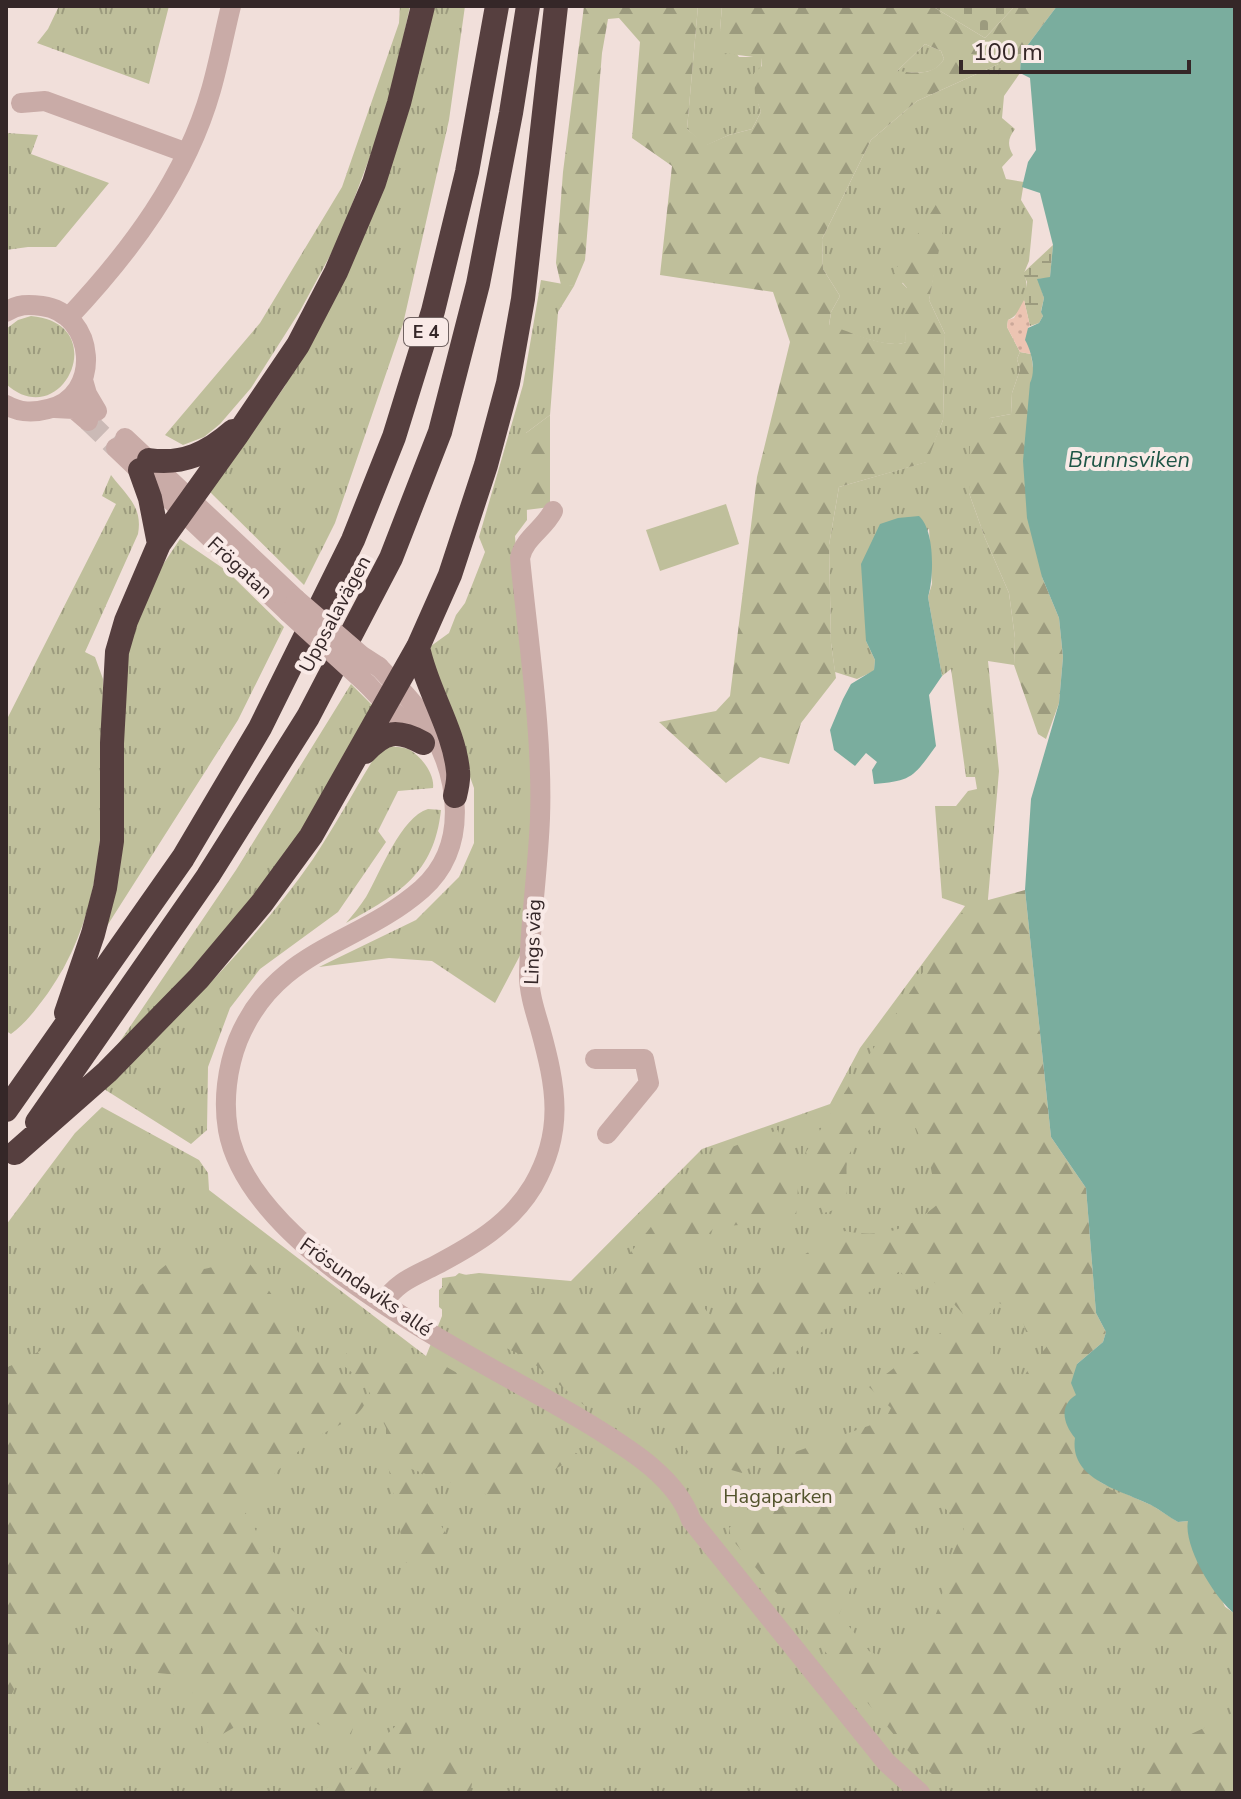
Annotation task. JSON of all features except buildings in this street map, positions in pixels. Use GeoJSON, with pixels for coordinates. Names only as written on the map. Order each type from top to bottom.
{"type":"FeatureCollection","features":[{"type":"Feature","properties":{"kind":"highway"},"geometry":{"type":"LineString","coordinates":[[57,1036],[93,934],[105,888],[112,841],[112,743],[117,652],[139,588],[159,544],[298,345],[336,272],[374,183],[399,103],[423,6]]}},
{"type":"Feature","properties":{"kind":"highway","name":"Uppsalavägen"},"geometry":{"type":"LineString","coordinates":[[6,1110],[183,858],[260,728],[353,540],[394,437],[433,311],[467,172],[495,6]]}},
{"type":"Feature","properties":{"kind":"highway","name":"Uppsalavägen"},"geometry":{"type":"LineString","coordinates":[[11,1160],[208,876],[308,717],[391,558],[440,432],[478,284],[528,6]]}},
{"type":"Feature","properties":{"kind":"highway"},"geometry":{"type":"LineString","coordinates":[[11,1160],[107,1072],[199,978],[262,903],[311,836],[418,647],[450,575],[486,465],[508,383],[523,299],[556,6]]}},
{"type":"Feature","properties":{"kind":"highway"},"geometry":{"type":"LineString","coordinates":[[159,544],[145,465],[168,463],[201,453],[222,440],[253,413]]}},
{"type":"Feature","properties":{"kind":"highway"},"geometry":{"type":"LineString","coordinates":[[418,647],[459,772],[455,796]]}},
{"type":"Feature","properties":{"kind":"highway"},"geometry":{"type":"LineString","coordinates":[[355,762],[377,739],[388,734],[400,734],[423,743]]}},
{"type":"Feature","properties":{"kind":"street"},"geometry":{"type":"LineString","coordinates":[[68,318],[149,222],[187,153],[210,92],[231,6]]}},
{"type":"Feature","properties":{"kind":"street"},"geometry":{"type":"LineString","coordinates":[[21,103],[45,101],[187,153]]}},
{"type":"Feature","properties":{"kind":"street"},"geometry":{"type":"LineString","coordinates":[[6,312],[28,304],[51,307],[80,331],[86,347],[87,366],[83,380],[74,394],[55,408]]}},
{"type":"Feature","properties":{"kind":"street"},"geometry":{"type":"LineString","coordinates":[[7,408],[34,413],[55,408],[74,409],[93,416],[83,380]]}},
{"type":"Feature","properties":{"kind":"street","name":"Frögatan"},"geometry":{"type":"LineString","coordinates":[[121,443],[292,606],[362,656],[373,675]]}},
{"type":"Feature","properties":{"kind":"street","name":"Lings väg"},"geometry":{"type":"LineString","coordinates":[[383,1303],[397,1284],[463,1251],[503,1224],[531,1190],[542,1169],[551,1140],[556,1111],[554,1085],[529,978],[540,817],[540,769],[520,558],[522,546],[547,523],[553,511]]}},
{"type":"Feature","properties":{"kind":"street","name":"Frösundaviks allé"},"geometry":{"type":"LineString","coordinates":[[373,675],[392,696],[430,728],[451,776],[455,796],[451,844],[441,867],[422,888],[386,914],[287,972],[244,1025],[235,1047],[228,1081],[228,1130],[244,1177],[297,1239],[321,1260],[426,1331],[548,1398],[637,1456],[685,1503],[691,1520],[886,1762],[917,1789]]}},
{"type":"Feature","properties":{"kind":"street","name":"Frösundaviks allé"},"geometry":{"type":"LineString","coordinates":[[392,696],[432,753],[448,786],[455,822]]}},
{"type":"Feature","properties":{"kind":"street"},"geometry":{"type":"LineString","coordinates":[[595,1059],[644,1059],[649,1083],[607,1134]]}},
{"type":"Feature","properties":{"kind":"green space"},"geometry":{"type":"Polygon","coordinates":[[[59,6],[169,6],[149,84],[37,43],[59,6]]]}},
{"type":"Feature","properties":{"kind":"green space"},"geometry":{"type":"Polygon","coordinates":[[[400,6],[410,6],[389,106],[339,239],[300,311],[251,388],[220,424],[204,437],[183,445],[165,435],[260,323],[342,187],[399,23],[400,6]]]}},
{"type":"Feature","properties":{"kind":"green space"},"geometry":{"type":"Polygon","coordinates":[[[433,6],[465,6],[449,120],[403,324],[335,523],[304,585],[210,492],[285,386],[433,6]]]}},
{"type":"Feature","properties":{"kind":"green space"},"geometry":{"type":"Polygon","coordinates":[[[584,6],[698,6],[687,129],[706,145],[752,129],[761,112],[755,95],[754,73],[762,66],[761,58],[723,53],[720,30],[722,6],[932,6],[985,38],[1015,6],[1057,6],[1021,54],[917,101],[871,140],[822,239],[823,269],[840,296],[831,312],[829,325],[879,342],[899,344],[906,342],[904,319],[907,288],[894,272],[937,203],[948,205],[929,300],[945,334],[943,420],[927,462],[839,487],[829,545],[831,643],[836,678],[801,723],[789,764],[760,757],[726,783],[659,722],[716,711],[730,696],[757,477],[790,342],[773,292],[660,275],[672,166],[632,138],[640,42],[619,18],[608,19],[602,53],[585,260],[574,286],[561,285],[556,263],[563,172],[584,6]],[[925,44],[897,71],[929,71],[944,59],[941,51],[925,44]]]}},
{"type":"Feature","properties":{"kind":"green space"},"geometry":{"type":"Polygon","coordinates":[[[698,6],[722,6],[720,30],[739,57],[761,57],[757,96],[761,112],[752,129],[705,146],[687,129],[698,6]]]}},
{"type":"Feature","properties":{"kind":"green space"},"geometry":{"type":"Polygon","coordinates":[[[932,6],[1015,6],[985,38],[932,6]]]}},
{"type":"Feature","properties":{"kind":"green space"},"geometry":{"type":"Polygon","coordinates":[[[925,44],[941,51],[944,59],[940,65],[923,72],[896,72],[925,44]]]}},
{"type":"Feature","properties":{"kind":"green space","name":"Hagaparken"},"geometry":{"type":"Polygon","coordinates":[[[1021,54],[1020,73],[1004,96],[1002,118],[1015,129],[1009,142],[1013,155],[1002,167],[1006,179],[1024,182],[1021,200],[1033,220],[1029,261],[1024,273],[1025,300],[1019,312],[1008,320],[1007,327],[1020,352],[1017,359],[1020,370],[1012,393],[1011,414],[990,418],[969,493],[1009,593],[1015,638],[1014,665],[988,661],[999,771],[988,899],[1095,1480],[1153,1506],[1225,1607],[1235,1614],[1235,1793],[6,1793],[6,1225],[75,1133],[102,1107],[199,1160],[208,1173],[209,1190],[426,1356],[442,1316],[442,1278],[479,1273],[571,1281],[702,1149],[830,1104],[860,1048],[965,906],[942,898],[935,806],[956,806],[968,791],[977,789],[975,777],[966,777],[951,669],[942,676],[928,597],[932,584],[929,528],[866,641],[875,660],[874,671],[857,679],[835,672],[831,643],[829,545],[839,487],[926,462],[943,420],[945,334],[929,300],[934,271],[902,283],[907,288],[906,342],[889,344],[868,339],[829,326],[831,312],[840,296],[823,269],[822,239],[871,140],[917,101],[1021,54]]]}},
{"type":"Feature","properties":{"kind":"green space"},"geometry":{"type":"Polygon","coordinates":[[[6,133],[38,135],[31,154],[109,183],[56,247],[6,250],[6,133]]]}},
{"type":"Feature","properties":{"kind":"green space"},"geometry":{"type":"Polygon","coordinates":[[[1053,245],[1050,278],[1038,279],[1044,298],[1043,316],[1039,323],[1030,326],[1024,300],[1027,282],[1023,273],[1053,245]]]}},
{"type":"Feature","properties":{"kind":"green space"},"geometry":{"type":"Polygon","coordinates":[[[541,280],[574,286],[558,312],[550,415],[526,433],[527,520],[515,536],[533,791],[526,944],[495,1003],[432,961],[389,958],[319,967],[416,920],[459,877],[474,843],[474,788],[427,658],[431,646],[449,633],[465,603],[485,552],[479,537],[523,385],[541,280]]]}},
{"type":"Feature","properties":{"kind":"green space"},"geometry":{"type":"Polygon","coordinates":[[[31,316],[56,323],[70,337],[74,354],[71,372],[60,387],[45,396],[27,396],[6,384],[6,329],[18,320],[31,316]]]}},
{"type":"Feature","properties":{"kind":"green space"},"geometry":{"type":"Polygon","coordinates":[[[1020,352],[1031,354],[1034,375],[1042,577],[1059,618],[1063,657],[1059,703],[1046,739],[1038,734],[1014,665],[1015,638],[1009,593],[969,493],[970,438],[990,418],[1011,414],[1012,393],[1020,370],[1017,359],[1020,352]]]}},
{"type":"Feature","properties":{"kind":"green space"},"geometry":{"type":"Polygon","coordinates":[[[550,415],[550,507],[526,510],[526,433],[550,415]]]}},
{"type":"Feature","properties":{"kind":"green space"},"geometry":{"type":"Polygon","coordinates":[[[111,475],[136,509],[139,525],[138,534],[85,652],[95,657],[103,679],[102,802],[94,881],[85,919],[70,957],[48,993],[27,1020],[11,1034],[6,1031],[6,721],[116,504],[102,496],[111,475]]]}},
{"type":"Feature","properties":{"kind":"green space"},"geometry":{"type":"Polygon","coordinates":[[[726,504],[739,544],[660,571],[646,530],[726,504]]]}},
{"type":"Feature","properties":{"kind":"green space"},"geometry":{"type":"Polygon","coordinates":[[[180,539],[227,571],[284,627],[238,720],[100,937],[124,678],[133,628],[162,566],[180,539]]]}},
{"type":"Feature","properties":{"kind":"green space"},"geometry":{"type":"Polygon","coordinates":[[[351,684],[375,708],[295,844],[233,927],[102,1068],[236,870],[351,684]]]}},
{"type":"Feature","properties":{"kind":"green space"},"geometry":{"type":"Polygon","coordinates":[[[390,746],[408,749],[419,757],[430,772],[433,788],[398,791],[378,831],[386,842],[338,912],[260,969],[230,1008],[208,1067],[207,1130],[191,1144],[104,1089],[214,979],[266,921],[313,859],[376,755],[390,746]]]}},
{"type":"Feature","properties":{"kind":"green space"},"geometry":{"type":"Polygon","coordinates":[[[428,809],[441,810],[431,851],[422,866],[398,891],[346,923],[366,897],[400,834],[418,814],[428,809]]]}},
{"type":"Feature","properties":{"kind":"green space"},"geometry":{"type":"Polygon","coordinates":[[[1025,890],[1051,1137],[1086,1188],[1096,1313],[1106,1332],[1103,1342],[1077,1364],[1073,1450],[1080,1464],[1107,1488],[1153,1506],[1178,1522],[1188,1521],[1225,1607],[1235,1614],[1235,1675],[1208,1635],[1111,1640],[1079,1656],[1034,1709],[984,1734],[982,1758],[936,1778],[905,1748],[731,1538],[729,1528],[777,1481],[764,1458],[742,1473],[696,1460],[630,1389],[608,1408],[585,1406],[526,1357],[470,1332],[439,1307],[439,1290],[459,1273],[550,1298],[584,1311],[689,1179],[718,1152],[778,1130],[798,1186],[796,1218],[715,1227],[674,1268],[712,1318],[759,1273],[786,1282],[800,1257],[845,1231],[884,1233],[906,1226],[927,1213],[938,1204],[929,1159],[913,1121],[883,1115],[849,1155],[846,1197],[842,1204],[823,1213],[806,1152],[966,906],[1025,890]],[[900,1271],[840,1312],[840,1319],[805,1344],[761,1383],[778,1458],[885,1420],[891,1408],[869,1387],[964,1315],[932,1280],[916,1290],[900,1271]],[[999,1303],[987,1317],[991,1356],[1012,1395],[1060,1330],[1026,1332],[1020,1312],[999,1303]],[[942,1506],[897,1523],[891,1557],[856,1577],[839,1614],[869,1651],[893,1663],[927,1636],[940,1604],[949,1562],[964,1529],[942,1506]]]}},
{"type":"Feature","properties":{"kind":"green space"},"geometry":{"type":"Polygon","coordinates":[[[231,1259],[250,1264],[312,1351],[358,1388],[365,1403],[354,1417],[315,1439],[293,1456],[244,1510],[260,1538],[281,1560],[280,1576],[285,1604],[378,1683],[347,1739],[304,1717],[254,1716],[207,1743],[188,1676],[138,1671],[67,1609],[15,1687],[6,1708],[6,1368],[90,1326],[172,1260],[186,1268],[201,1269],[231,1259]]]}},
{"type":"Feature","properties":{"kind":"green space"},"geometry":{"type":"Polygon","coordinates":[[[360,1352],[382,1365],[436,1361],[473,1382],[579,1455],[503,1500],[405,1467],[461,1558],[406,1563],[386,1454],[386,1428],[365,1383],[339,1362],[347,1353],[360,1352]]]}},
{"type":"Feature","properties":{"kind":"green space"},"geometry":{"type":"Polygon","coordinates":[[[1235,1713],[1235,1793],[1151,1793],[1129,1775],[1158,1750],[1235,1713]]]}},
{"type":"Feature","properties":{"kind":"green space"},"geometry":{"type":"Polygon","coordinates":[[[408,1714],[413,1743],[364,1793],[320,1793],[345,1775],[408,1714]]]}},
{"type":"Feature","properties":{"kind":"green space"},"geometry":{"type":"Polygon","coordinates":[[[452,1748],[472,1784],[470,1793],[398,1793],[414,1773],[452,1748]]]}},
{"type":"Feature","properties":{"kind":"sand"},"geometry":{"type":"Polygon","coordinates":[[[1024,300],[1030,326],[1031,354],[1020,352],[1007,327],[1008,320],[1014,318],[1024,300]]]}},
{"type":"Feature","properties":{"kind":"water","name":"Brunnsviken"},"geometry":{"type":"Polygon","coordinates":[[[1057,6],[1235,6],[1235,1614],[1202,1571],[1190,1544],[1188,1521],[1178,1522],[1089,1474],[1075,1452],[1075,1438],[1065,1416],[1070,1399],[1076,1395],[1071,1383],[1077,1364],[1103,1342],[1106,1332],[1096,1313],[1086,1188],[1051,1137],[1025,890],[1031,799],[1059,703],[1063,657],[1059,618],[1042,577],[1027,518],[1023,461],[1033,367],[1025,340],[1028,328],[1039,323],[1043,316],[1044,298],[1037,279],[1050,277],[1053,245],[1040,193],[1022,187],[1028,162],[1036,150],[1030,78],[1020,73],[1021,54],[1057,6]]]}},
{"type":"Feature","properties":{"kind":"water"},"geometry":{"type":"Polygon","coordinates":[[[919,516],[930,543],[932,567],[928,597],[942,676],[929,695],[936,746],[923,764],[905,779],[874,784],[872,770],[877,762],[866,753],[855,766],[834,750],[830,730],[851,684],[874,670],[875,660],[866,641],[861,564],[880,524],[919,516]]]}},
{"type":"Feature","properties":{"kind":"tunnel"},"geometry":{"type":"LineString","coordinates":[[88,421],[116,448]]}}]}
